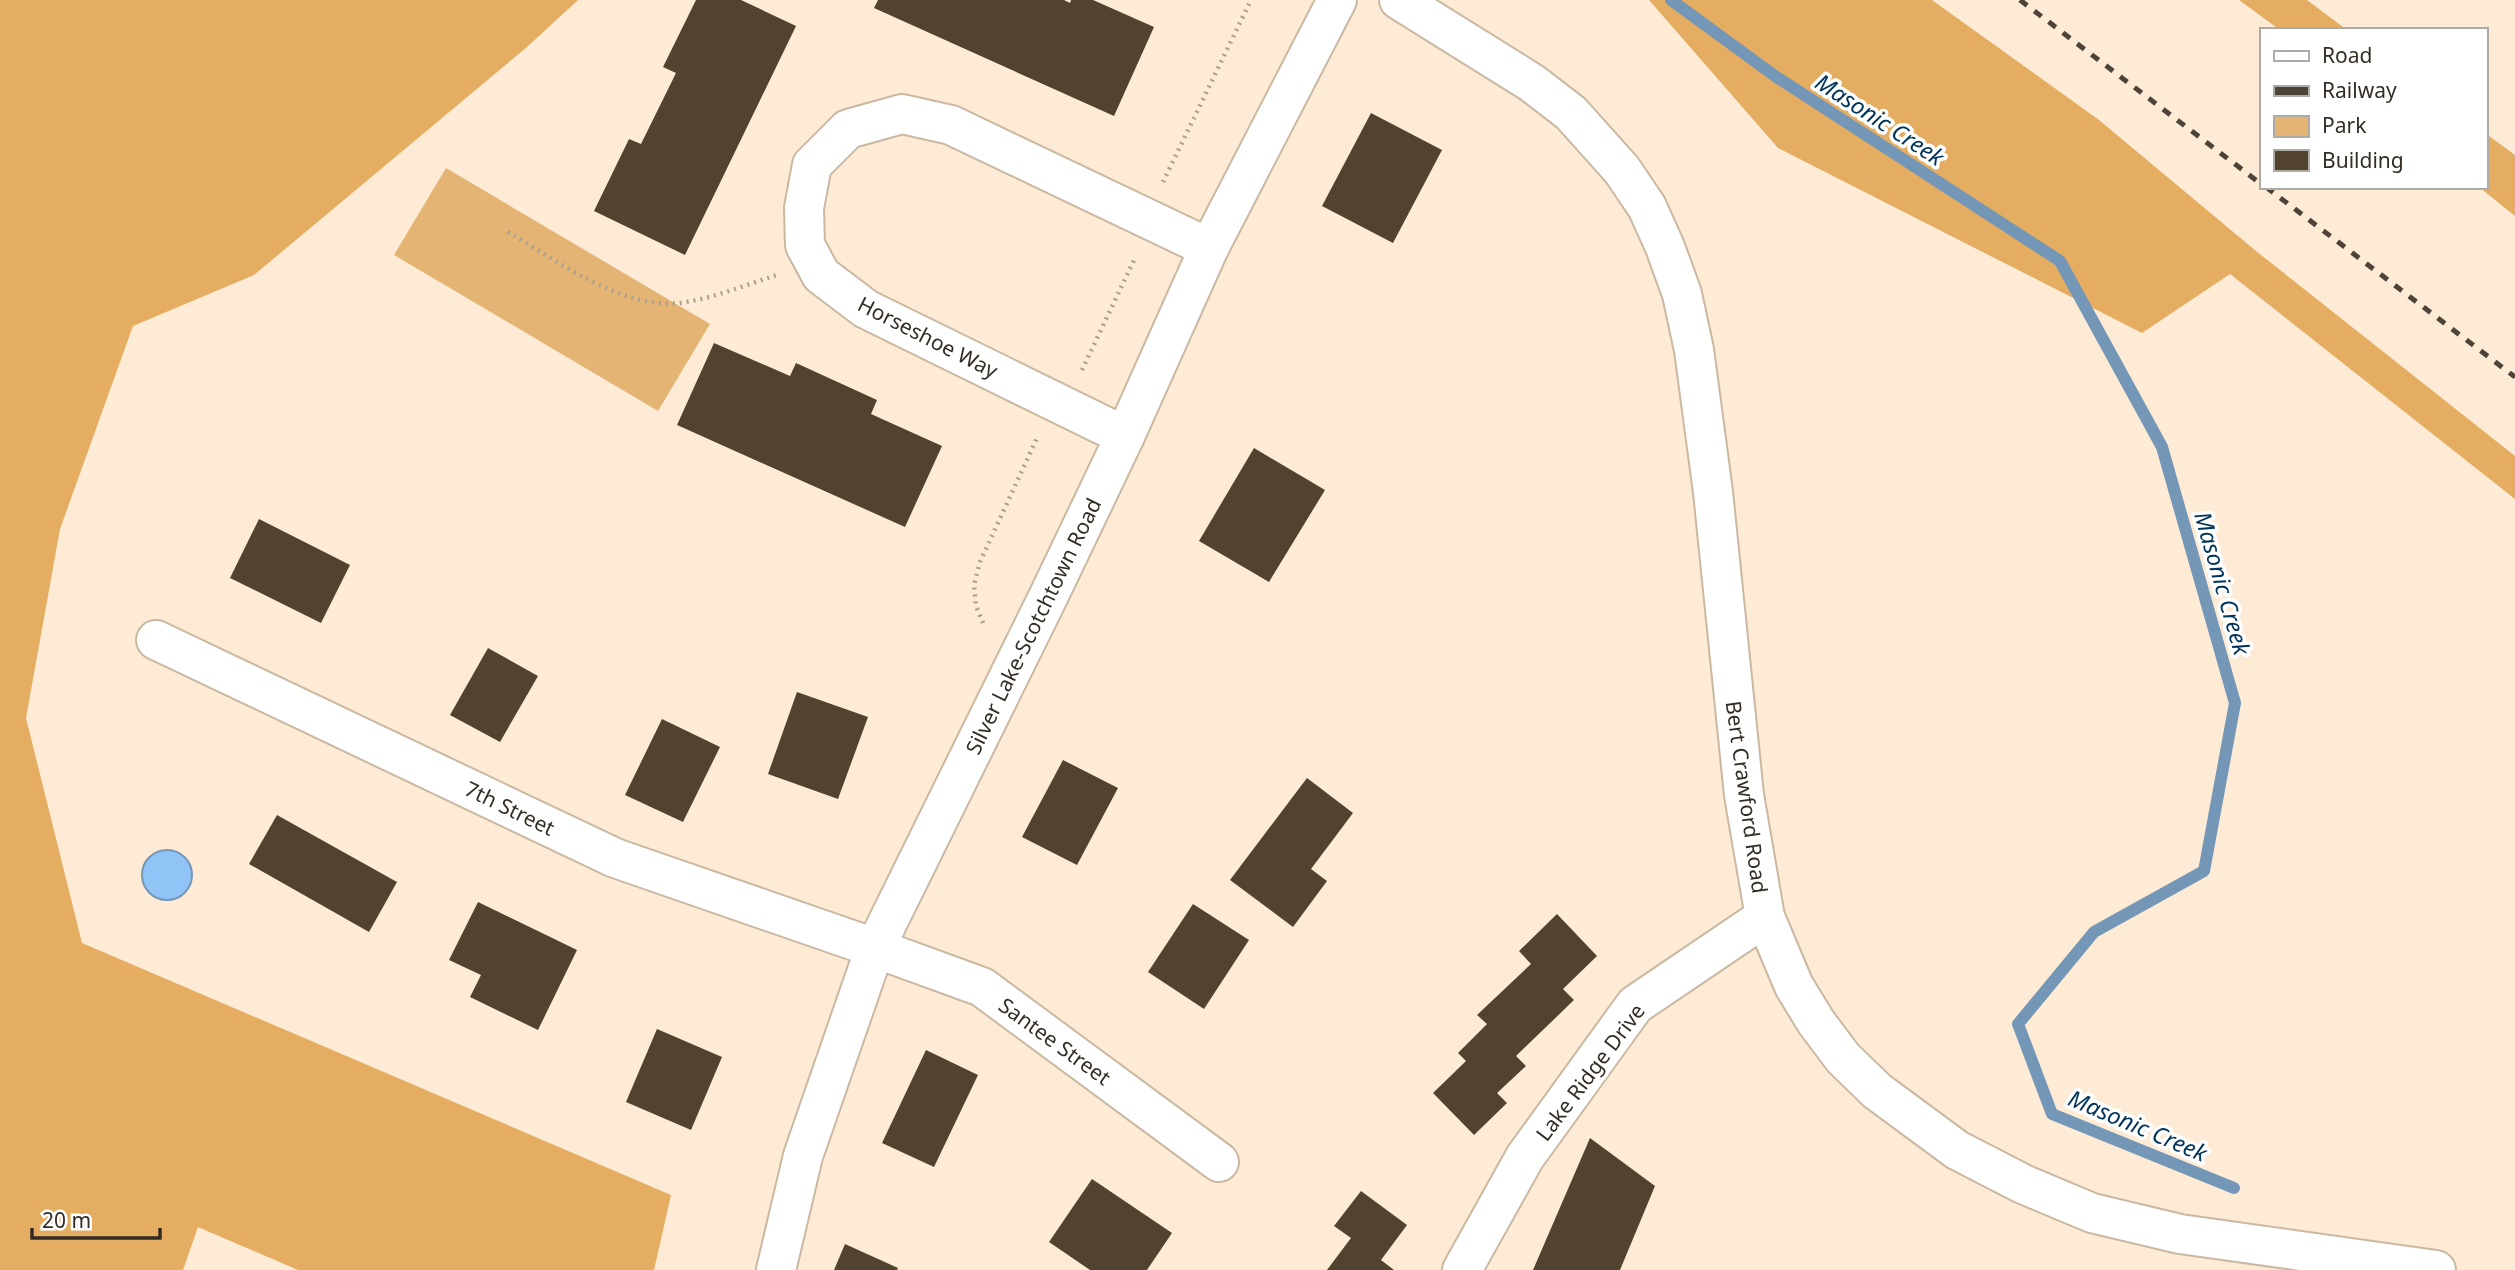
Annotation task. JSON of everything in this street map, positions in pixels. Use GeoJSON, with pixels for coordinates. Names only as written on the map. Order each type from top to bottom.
{"type":"FeatureCollection","features":[{"type":"Feature","properties":{"kind":"street","name":"Silver Lake-Scotchtown Road"},"geometry":{"type":"LineString","coordinates":[[776,1270],[803,1156],[875,948],[1125,436],[1209,248],[1337,0]]}},
{"type":"Feature","properties":{"kind":"street","name":"Bert Crawford Road"},"geometry":{"type":"LineString","coordinates":[[1399,0],[1532,83],[1572,113],[1622,170],[1647,207],[1665,247],[1682,294],[1694,350],[1711,481],[1744,794],[1765,917],[1794,986],[1843,1058],[1877,1091],[1957,1150],[2023,1184],[2092,1213],[2180,1234],[2436,1270]]}},
{"type":"Feature","properties":{"kind":"street","name":"Horseshoe Way"},"geometry":{"type":"LineString","coordinates":[[1125,436],[866,309],[821,275],[805,245],[804,208],[812,165],[848,129],[901,114],[951,125],[1209,248]]}},
{"type":"Feature","properties":{"kind":"street","name":"7th Street"},"geometry":{"type":"LineString","coordinates":[[156,640],[615,858],[875,948]]}},
{"type":"Feature","properties":{"kind":"street","name":"Lake Ridge Drive"},"geometry":{"type":"LineString","coordinates":[[1462,1270],[1525,1157],[1635,1004],[1765,917]]}},
{"type":"Feature","properties":{"kind":"street","name":"Santee Street"},"geometry":{"type":"LineString","coordinates":[[875,948],[982,988],[1219,1162]]}},
{"type":"Feature","properties":{"kind":"path"},"geometry":{"type":"LineString","coordinates":[[1159,190],[1251,0]]}},
{"type":"Feature","properties":{"kind":"path"},"geometry":{"type":"LineString","coordinates":[[508,232],[612,291],[644,301],[677,303],[777,275]]}},
{"type":"Feature","properties":{"kind":"path"},"geometry":{"type":"LineString","coordinates":[[1081,373],[1134,260]]}},
{"type":"Feature","properties":{"kind":"path"},"geometry":{"type":"LineString","coordinates":[[776,268],[777,275],[783,282]]}},
{"type":"Feature","properties":{"kind":"path"},"geometry":{"type":"LineString","coordinates":[[983,623],[976,606],[974,585],[980,562],[1041,432]]}},
{"type":"Feature","properties":{"kind":"green space"},"geometry":{"type":"Polygon","coordinates":[[[446,168],[710,324],[658,411],[394,255],[446,168]]]}},
{"type":"Feature","properties":{"kind":"shaded area"},"geometry":{"type":"Polygon","coordinates":[[[0,0],[578,0],[527,47],[254,275],[133,326],[60,529],[26,718],[82,943],[671,1195],[654,1270],[298,1270],[198,1227],[183,1270],[0,1270],[0,0]]]}},
{"type":"Feature","properties":{"kind":"shaded area"},"geometry":{"type":"Polygon","coordinates":[[[1649,0],[1932,0],[2099,120],[2256,251],[2515,456],[2515,499],[2230,274],[2142,333],[1778,148],[1649,0]]]}},
{"type":"Feature","properties":{"kind":"shaded area"},"geometry":{"type":"Polygon","coordinates":[[[2239,0],[2307,0],[2344,28],[2277,28],[2239,0]]]}},
{"type":"Feature","properties":{"kind":"shaded area"},"geometry":{"type":"Polygon","coordinates":[[[2487,134],[2515,155],[2515,216],[2481,189],[2487,189],[2487,134]]]}},
{"type":"Feature","properties":{"kind":"water"},"geometry":{"type":"Polygon","coordinates":[[[167,850],[185,857],[192,875],[185,893],[167,900],[149,893],[142,875],[149,857],[167,850]]]}},
{"type":"Feature","properties":{"kind":"building"},"geometry":{"type":"Polygon","coordinates":[[[696,0],[741,0],[796,26],[685,255],[594,211],[629,139],[641,144],[676,73],[663,67],[696,0]]]}},
{"type":"Feature","properties":{"kind":"building"},"geometry":{"type":"Polygon","coordinates":[[[878,0],[1064,0],[1070,3],[1071,0],[1093,0],[1154,27],[1114,116],[874,8],[878,0]]]}},
{"type":"Feature","properties":{"kind":"building"},"geometry":{"type":"Polygon","coordinates":[[[1371,113],[1442,150],[1393,243],[1322,206],[1371,113]]]}},
{"type":"Feature","properties":{"kind":"building"},"geometry":{"type":"Polygon","coordinates":[[[714,343],[790,376],[796,363],[877,400],[871,414],[942,446],[905,527],[677,425],[714,343]]]}},
{"type":"Feature","properties":{"kind":"building"},"geometry":{"type":"Polygon","coordinates":[[[1254,448],[1325,490],[1269,582],[1199,541],[1254,448]]]}},
{"type":"Feature","properties":{"kind":"building"},"geometry":{"type":"Polygon","coordinates":[[[259,519],[350,565],[321,623],[230,578],[259,519]]]}},
{"type":"Feature","properties":{"kind":"building"},"geometry":{"type":"Polygon","coordinates":[[[488,648],[538,676],[500,742],[450,715],[488,648]]]}},
{"type":"Feature","properties":{"kind":"building"},"geometry":{"type":"Polygon","coordinates":[[[797,692],[868,717],[838,799],[768,774],[797,692]]]}},
{"type":"Feature","properties":{"kind":"building"},"geometry":{"type":"Polygon","coordinates":[[[662,719],[720,747],[683,822],[625,795],[662,719]]]}},
{"type":"Feature","properties":{"kind":"building"},"geometry":{"type":"Polygon","coordinates":[[[1063,760],[1118,788],[1077,865],[1022,837],[1063,760]]]}},
{"type":"Feature","properties":{"kind":"building"},"geometry":{"type":"Polygon","coordinates":[[[1307,778],[1353,813],[1311,869],[1327,881],[1293,927],[1230,880],[1307,778]]]}},
{"type":"Feature","properties":{"kind":"building"},"geometry":{"type":"Polygon","coordinates":[[[277,815],[397,882],[369,932],[249,864],[277,815]]]}},
{"type":"Feature","properties":{"kind":"building"},"geometry":{"type":"Polygon","coordinates":[[[478,902],[577,950],[538,1030],[470,997],[481,975],[449,960],[478,902]]]}},
{"type":"Feature","properties":{"kind":"building"},"geometry":{"type":"Polygon","coordinates":[[[1193,904],[1249,940],[1204,1009],[1148,972],[1193,904]]]}},
{"type":"Feature","properties":{"kind":"building"},"geometry":{"type":"Polygon","coordinates":[[[1557,914],[1597,956],[1563,989],[1574,1000],[1516,1056],[1526,1066],[1497,1093],[1507,1103],[1474,1135],[1433,1093],[1466,1061],[1458,1053],[1487,1024],[1477,1015],[1531,964],[1519,951],[1557,914]]]}},
{"type":"Feature","properties":{"kind":"building"},"geometry":{"type":"Polygon","coordinates":[[[657,1029],[722,1057],[691,1130],[626,1102],[657,1029]]]}},
{"type":"Feature","properties":{"kind":"building"},"geometry":{"type":"Polygon","coordinates":[[[926,1050],[978,1075],[934,1167],[882,1143],[926,1050]]]}},
{"type":"Feature","properties":{"kind":"building"},"geometry":{"type":"Polygon","coordinates":[[[1590,1138],[1655,1186],[1620,1270],[1533,1270],[1590,1138]]]}},
{"type":"Feature","properties":{"kind":"building"},"geometry":{"type":"Polygon","coordinates":[[[1092,1179],[1172,1233],[1147,1270],[1090,1270],[1049,1242],[1092,1179]]]}},
{"type":"Feature","properties":{"kind":"building"},"geometry":{"type":"Polygon","coordinates":[[[1361,1191],[1407,1225],[1381,1260],[1394,1270],[1327,1270],[1351,1238],[1334,1226],[1361,1191]]]}},
{"type":"Feature","properties":{"kind":"building"},"geometry":{"type":"Polygon","coordinates":[[[845,1244],[898,1268],[834,1270],[845,1244]]]}},
{"type":"Feature","properties":{"kind":"waterway","name":"Masonic Creek"},"geometry":{"type":"LineString","coordinates":[[1671,0],[1775,76],[2060,261],[2162,447],[2235,703],[2204,871],[2094,932],[2018,1024],[2052,1114],[2234,1188]]}},
{"type":"Feature","properties":{"kind":"railway"},"geometry":{"type":"LineString","coordinates":[[2020,0],[2260,183]]}},
{"type":"Feature","properties":{"kind":"railway"},"geometry":{"type":"LineString","coordinates":[[2269,189],[2515,377]]}}]}
